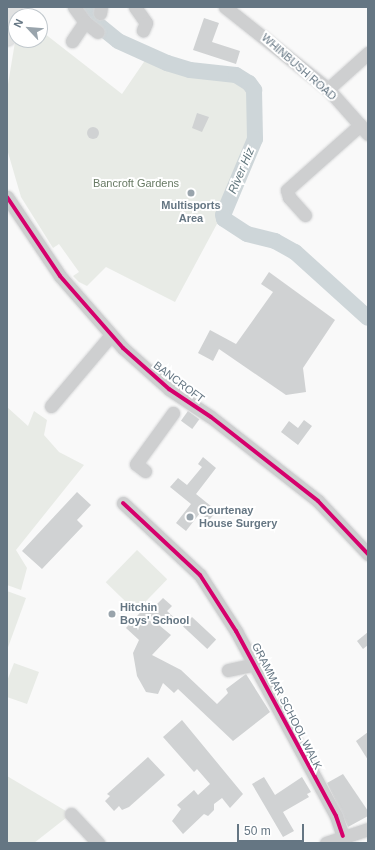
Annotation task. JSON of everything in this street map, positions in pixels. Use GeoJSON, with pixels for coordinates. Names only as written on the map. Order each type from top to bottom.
{"type":"FeatureCollection","features":[{"type":"Feature","properties":{"kind":"main road"},"geometry":{"type":"LineString","coordinates":[[7,37],[13,7]]}},
{"type":"Feature","properties":{"kind":"street"},"geometry":{"type":"LineString","coordinates":[[74,7],[85,22],[98,32]]}},
{"type":"Feature","properties":{"kind":"street"},"geometry":{"type":"LineString","coordinates":[[134,7],[146,22],[143,30]]}},
{"type":"Feature","properties":{"kind":"street","name":"WHINBUSH ROAD"},"geometry":{"type":"LineString","coordinates":[[225,7],[328,89],[364,129]]}},
{"type":"Feature","properties":{"kind":"street"},"geometry":{"type":"LineString","coordinates":[[72,41],[85,22]]}},
{"type":"Feature","properties":{"kind":"street"},"geometry":{"type":"LineString","coordinates":[[328,89],[368,53]]}},
{"type":"Feature","properties":{"kind":"street"},"geometry":{"type":"LineString","coordinates":[[305,215],[289,197],[287,190],[364,129]]}},
{"type":"Feature","properties":{"kind":"street","name":"BANCROFT"},"geometry":{"type":"LineString","coordinates":[[7,196],[60,276],[111,335],[179,405],[318,501],[368,554]]}},
{"type":"Feature","properties":{"kind":"street"},"geometry":{"type":"LineString","coordinates":[[52,406],[76,374],[111,335]]}},
{"type":"Feature","properties":{"kind":"street"},"geometry":{"type":"LineString","coordinates":[[144,471],[136,464],[179,405]]}},
{"type":"Feature","properties":{"kind":"street","name":"GRAMMAR SCHOOL WALK"},"geometry":{"type":"LineString","coordinates":[[123,503],[200,576],[256,664],[336,816],[343,836]]}},
{"type":"Feature","properties":{"kind":"street","name":"GRAMMAR SCHOOL WALK"},"geometry":{"type":"LineString","coordinates":[[228,670],[256,664]]}},
{"type":"Feature","properties":{"kind":"street"},"geometry":{"type":"LineString","coordinates":[[72,814],[98,843]]}},
{"type":"Feature","properties":{"kind":"street"},"geometry":{"type":"LineString","coordinates":[[343,836],[351,836],[358,843],[367,829]]}},
{"type":"Feature","properties":{"kind":"street"},"geometry":{"type":"LineString","coordinates":[[326,843],[367,829]]}},
{"type":"Feature","properties":{"kind":"green space","name":"Bancroft Gardens"},"geometry":{"type":"Polygon","coordinates":[[[48,36],[122,94],[148,56],[167,68],[190,74],[234,77],[249,90],[247,109],[249,135],[218,222],[175,302],[106,267],[87,286],[79,282],[73,276],[79,272],[59,244],[53,248],[21,197],[7,149],[8,84],[14,48],[48,48],[48,36]]]}},
{"type":"Feature","properties":{"kind":"green space"},"geometry":{"type":"Polygon","coordinates":[[[7,407],[28,426],[34,411],[47,420],[44,435],[59,452],[84,465],[16,550],[27,568],[21,590],[7,585],[7,407]]]}},
{"type":"Feature","properties":{"kind":"green space"},"geometry":{"type":"Polygon","coordinates":[[[137,550],[167,579],[136,612],[106,582],[137,550]]]}},
{"type":"Feature","properties":{"kind":"green space"},"geometry":{"type":"Polygon","coordinates":[[[7,591],[26,598],[7,650],[7,591]]]}},
{"type":"Feature","properties":{"kind":"green space"},"geometry":{"type":"Polygon","coordinates":[[[14,663],[39,672],[27,704],[7,697],[7,681],[14,663]]]}},
{"type":"Feature","properties":{"kind":"green space"},"geometry":{"type":"Polygon","coordinates":[[[7,776],[71,814],[34,843],[7,843],[7,776]]]}},
{"type":"Feature","properties":{"kind":"building"},"geometry":{"type":"Polygon","coordinates":[[[204,18],[219,23],[212,42],[240,51],[236,64],[193,50],[204,18]]]}},
{"type":"Feature","properties":{"kind":"building"},"geometry":{"type":"Polygon","coordinates":[[[197,113],[209,117],[202,132],[192,128],[197,113]]]}},
{"type":"Feature","properties":{"kind":"building"},"geometry":{"type":"Polygon","coordinates":[[[91,127],[95,127],[99,133],[95,139],[91,139],[87,135],[87,131],[91,127]]]}},
{"type":"Feature","properties":{"kind":"building"},"geometry":{"type":"Polygon","coordinates":[[[269,272],[335,320],[303,368],[306,392],[286,395],[219,349],[213,361],[198,353],[210,330],[236,344],[273,292],[261,284],[269,272]]]}},
{"type":"Feature","properties":{"kind":"building"},"geometry":{"type":"Polygon","coordinates":[[[188,411],[199,419],[192,429],[181,421],[188,411]]]}},
{"type":"Feature","properties":{"kind":"building"},"geometry":{"type":"Polygon","coordinates":[[[304,420],[312,426],[298,445],[281,432],[289,421],[298,428],[304,420]]]}},
{"type":"Feature","properties":{"kind":"building"},"geometry":{"type":"Polygon","coordinates":[[[203,457],[216,468],[196,494],[217,511],[209,520],[200,513],[186,531],[176,523],[191,504],[170,487],[178,478],[187,485],[202,467],[198,464],[203,457]]]}},
{"type":"Feature","properties":{"kind":"building"},"geometry":{"type":"Polygon","coordinates":[[[77,492],[91,505],[77,520],[83,526],[42,569],[22,551],[77,492]]]}},
{"type":"Feature","properties":{"kind":"building"},"geometry":{"type":"Polygon","coordinates":[[[163,598],[172,606],[167,611],[180,623],[148,616],[171,635],[152,655],[181,670],[217,704],[228,693],[226,689],[246,674],[270,712],[233,741],[178,689],[174,693],[163,683],[158,694],[146,692],[137,676],[133,653],[139,640],[126,628],[149,603],[154,607],[163,598]]]}},
{"type":"Feature","properties":{"kind":"building"},"geometry":{"type":"Polygon","coordinates":[[[192,617],[216,640],[207,649],[183,627],[192,617]]]}},
{"type":"Feature","properties":{"kind":"building"},"geometry":{"type":"Polygon","coordinates":[[[368,632],[368,645],[363,649],[357,641],[368,632]]]}},
{"type":"Feature","properties":{"kind":"building"},"geometry":{"type":"Polygon","coordinates":[[[182,720],[243,794],[230,808],[222,798],[214,804],[214,810],[208,816],[204,814],[183,834],[172,821],[181,809],[177,805],[194,790],[198,795],[210,784],[197,769],[194,772],[163,737],[182,720]]]}},
{"type":"Feature","properties":{"kind":"building"},"geometry":{"type":"Polygon","coordinates":[[[368,732],[368,760],[356,741],[368,732]]]}},
{"type":"Feature","properties":{"kind":"building"},"geometry":{"type":"Polygon","coordinates":[[[148,757],[165,775],[129,807],[122,810],[119,806],[114,811],[105,801],[110,796],[107,794],[148,757]]]}},
{"type":"Feature","properties":{"kind":"building"},"geometry":{"type":"Polygon","coordinates":[[[343,774],[368,811],[368,816],[348,827],[327,783],[343,774]]]}},
{"type":"Feature","properties":{"kind":"building"},"geometry":{"type":"Polygon","coordinates":[[[264,777],[275,795],[302,777],[311,792],[307,794],[309,797],[283,812],[294,831],[283,837],[252,784],[264,777]]]}},
{"type":"Feature","properties":{"kind":"waterway","name":"River Hiz"},"geometry":{"type":"LineString","coordinates":[[87,7],[96,23],[118,41],[167,63],[190,70],[236,75],[249,83],[254,90],[255,139],[223,215],[224,219],[247,234],[275,241],[295,252],[368,318]]}},
{"type":"Feature","properties":{"kind":"cycle path"},"geometry":{"type":"LineString","coordinates":[[7,197],[60,276],[123,348],[169,389],[211,417],[318,501],[368,554]]}},
{"type":"Feature","properties":{"kind":"cycle path"},"geometry":{"type":"LineString","coordinates":[[123,503],[200,575],[236,631],[336,816],[343,836]]}},
{"type":"Feature","properties":{"kind":"place","name":"Multisports Area"},"geometry":{"type":"Point","coordinates":[191,193]}},
{"type":"Feature","properties":{"kind":"place","name":"Courtenay House Surgery"},"geometry":{"type":"Point","coordinates":[190,517]}},
{"type":"Feature","properties":{"kind":"place","name":"Hitchin Boys' School"},"geometry":{"type":"Point","coordinates":[112,614]}}]}
